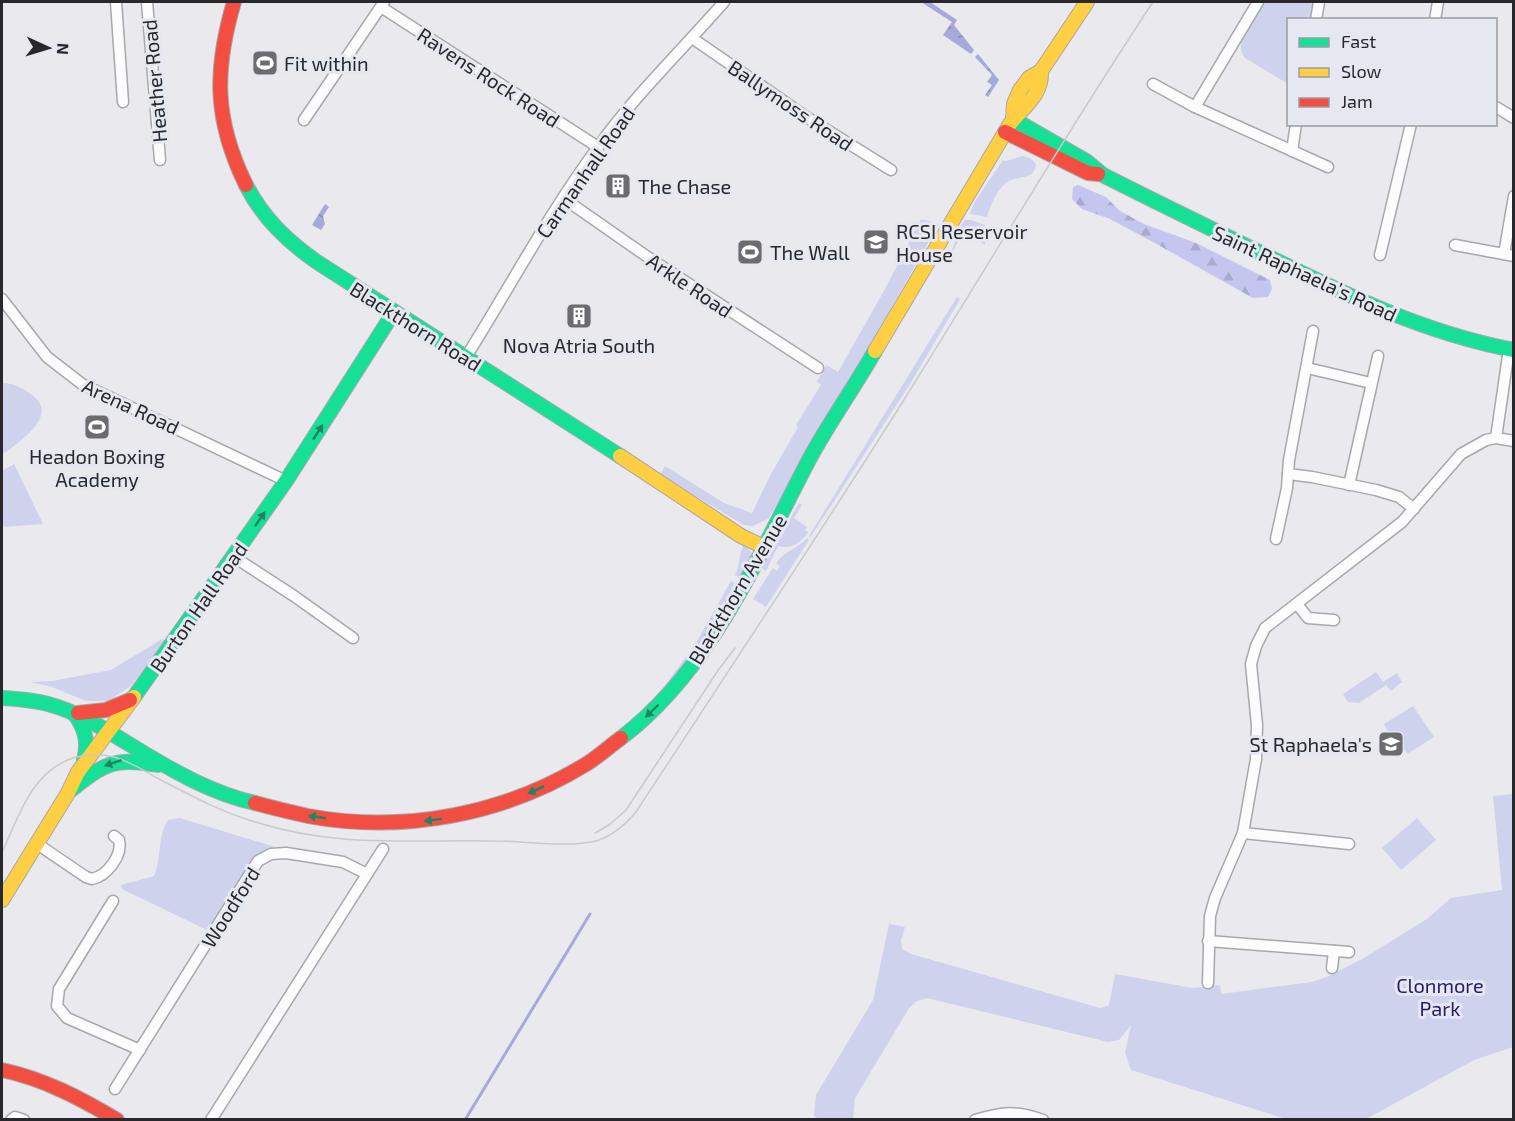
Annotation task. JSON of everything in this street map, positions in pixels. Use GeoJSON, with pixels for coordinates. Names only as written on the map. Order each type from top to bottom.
{"type":"FeatureCollection","features":[{"type":"Feature","properties":{"kind":"main road","name":"Blackthorn Road"},"geometry":{"type":"LineString","coordinates":[[234,2],[227,22],[219,69],[220,106],[234,158],[247,187],[281,234],[308,256],[394,312],[741,536],[764,547]]}},
{"type":"Feature","properties":{"kind":"main road","name":"Blackthorn Avenue"},"geometry":{"type":"LineString","coordinates":[[2,698],[25,698],[74,713],[109,731],[167,767],[212,789],[246,802],[291,813],[348,821],[375,823],[453,817],[508,802],[534,792],[568,774],[619,741],[664,699],[683,678],[706,646],[764,547],[821,439],[1013,119],[1032,101],[1043,82],[1041,70],[1087,2]]}},
{"type":"Feature","properties":{"kind":"main road","name":"Saint Raphaela’s Road"},"geometry":{"type":"LineString","coordinates":[[1013,119],[1086,161],[1104,174],[1391,315],[1453,337],[1511,350]]}},
{"type":"Feature","properties":{"kind":"main road","name":"Saint Raphaela’s Road"},"geometry":{"type":"LineString","coordinates":[[1005,132],[1088,173],[1104,174]]}},
{"type":"Feature","properties":{"kind":"main road","name":"Burton Hall Road"},"geometry":{"type":"LineString","coordinates":[[2,900],[68,793],[82,765],[130,703],[286,481],[394,312]]}},
{"type":"Feature","properties":{"kind":"main road"},"geometry":{"type":"LineString","coordinates":[[74,713],[106,710],[130,703],[128,726],[138,748]]}},
{"type":"Feature","properties":{"kind":"main road"},"geometry":{"type":"LineString","coordinates":[[74,713],[81,721],[87,740],[82,765]]}},
{"type":"Feature","properties":{"kind":"main road","name":"Blackthorn Avenue"},"geometry":{"type":"LineString","coordinates":[[68,793],[99,769],[123,760],[133,759],[167,767]]}},
{"type":"Feature","properties":{"kind":"main road"},"geometry":{"type":"LineString","coordinates":[[2,1070],[50,1083],[78,1096],[117,1119]]}},
{"type":"Feature","properties":{"kind":"street"},"geometry":{"type":"LineString","coordinates":[[116,2],[123,102]]}},
{"type":"Feature","properties":{"kind":"street","name":"Heather Road"},"geometry":{"type":"LineString","coordinates":[[147,2],[160,160]]}},
{"type":"Feature","properties":{"kind":"street","name":"Carmanhall Road"},"geometry":{"type":"LineString","coordinates":[[466,357],[598,147],[641,93],[724,2]]}},
{"type":"Feature","properties":{"kind":"street"},"geometry":{"type":"LineString","coordinates":[[1195,107],[1258,2]]}},
{"type":"Feature","properties":{"kind":"street"},"geometry":{"type":"LineString","coordinates":[[1316,18],[1319,2]]}},
{"type":"Feature","properties":{"kind":"street"},"geometry":{"type":"LineString","coordinates":[[1435,18],[1438,2]]}},
{"type":"Feature","properties":{"kind":"street"},"geometry":{"type":"LineString","coordinates":[[304,120],[383,4]]}},
{"type":"Feature","properties":{"kind":"street","name":"Ravens Rock Road"},"geometry":{"type":"LineString","coordinates":[[383,4],[598,147]]}},
{"type":"Feature","properties":{"kind":"street","name":"Ballymoss Road"},"geometry":{"type":"LineString","coordinates":[[692,38],[811,120],[891,170]]}},
{"type":"Feature","properties":{"kind":"street"},"geometry":{"type":"LineString","coordinates":[[1153,84],[1195,107],[1328,167]]}},
{"type":"Feature","properties":{"kind":"street"},"geometry":{"type":"LineString","coordinates":[[1497,108],[1514,118]]}},
{"type":"Feature","properties":{"kind":"street"},"geometry":{"type":"LineString","coordinates":[[1292,151],[1296,126]]}},
{"type":"Feature","properties":{"kind":"street"},"geometry":{"type":"LineString","coordinates":[[1380,255],[1411,126]]}},
{"type":"Feature","properties":{"kind":"street"},"geometry":{"type":"LineString","coordinates":[[1455,245],[1509,255],[1514,196]]}},
{"type":"Feature","properties":{"kind":"street","name":"Arkle Road"},"geometry":{"type":"LineString","coordinates":[[564,198],[632,246],[818,368]]}},
{"type":"Feature","properties":{"kind":"street","name":"Arena Road"},"geometry":{"type":"LineString","coordinates":[[2,299],[47,357],[82,384],[286,481]]}},
{"type":"Feature","properties":{"kind":"street"},"geometry":{"type":"LineString","coordinates":[[1276,539],[1295,423],[1314,331]]}},
{"type":"Feature","properties":{"kind":"street"},"geometry":{"type":"LineString","coordinates":[[1496,438],[1511,350]]}},
{"type":"Feature","properties":{"kind":"street"},"geometry":{"type":"LineString","coordinates":[[1349,485],[1378,356]]}},
{"type":"Feature","properties":{"kind":"street"},"geometry":{"type":"LineString","coordinates":[[1307,368],[1371,383]]}},
{"type":"Feature","properties":{"kind":"street"},"geometry":{"type":"LineString","coordinates":[[1209,982],[1210,916],[1215,898],[1243,833],[1256,759],[1257,725],[1251,664],[1256,646],[1265,628],[1402,522],[1461,454],[1486,440],[1496,438],[1514,441]]}},
{"type":"Feature","properties":{"kind":"street"},"geometry":{"type":"LineString","coordinates":[[1288,474],[1312,477],[1399,497],[1414,509]]}},
{"type":"Feature","properties":{"kind":"street"},"geometry":{"type":"LineString","coordinates":[[234,556],[353,638]]}},
{"type":"Feature","properties":{"kind":"street"},"geometry":{"type":"LineString","coordinates":[[1297,604],[1308,618],[1334,620]]}},
{"type":"Feature","properties":{"kind":"street"},"geometry":{"type":"LineString","coordinates":[[1243,833],[1349,844]]}},
{"type":"Feature","properties":{"kind":"street"},"geometry":{"type":"LineString","coordinates":[[36,843],[92,879],[105,874],[120,850],[120,843],[114,836]]}},
{"type":"Feature","properties":{"kind":"street"},"geometry":{"type":"LineString","coordinates":[[211,1119],[383,849]]}},
{"type":"Feature","properties":{"kind":"street","name":"Woodford"},"geometry":{"type":"LineString","coordinates":[[115,1089],[258,861],[264,856],[278,853],[342,862],[367,874]]}},
{"type":"Feature","properties":{"kind":"street"},"geometry":{"type":"LineString","coordinates":[[113,901],[59,989],[57,1006],[66,1018],[140,1050]]}},
{"type":"Feature","properties":{"kind":"street"},"geometry":{"type":"LineString","coordinates":[[1208,941],[1349,952]]}},
{"type":"Feature","properties":{"kind":"street"},"geometry":{"type":"LineString","coordinates":[[1332,968],[1334,951]]}},
{"type":"Feature","properties":{"kind":"street"},"geometry":{"type":"LineString","coordinates":[[975,1119],[993,1114],[1022,1112],[1043,1119]]}},
{"type":"Feature","properties":{"kind":"street"},"geometry":{"type":"LineString","coordinates":[[11,1119],[15,1117],[24,1119]]}},
{"type":"Feature","properties":{"kind":"green space"},"geometry":{"type":"Polygon","coordinates":[[[1264,2],[1315,2],[1311,18],[1287,18],[1287,83],[1245,58],[1241,52],[1242,37],[1264,2]]]}},
{"type":"Feature","properties":{"kind":"green space"},"geometry":{"type":"Polygon","coordinates":[[[1023,156],[1030,158],[1036,164],[1035,170],[1029,176],[1006,183],[994,198],[987,217],[970,214],[974,203],[1003,160],[1023,156]]]}},
{"type":"Feature","properties":{"kind":"green space"},"geometry":{"type":"Polygon","coordinates":[[[1078,185],[1106,197],[1120,211],[1144,224],[1196,243],[1270,280],[1272,289],[1268,297],[1253,298],[1110,219],[1082,209],[1072,199],[1073,187],[1078,185]]]}},
{"type":"Feature","properties":{"kind":"green space"},"geometry":{"type":"Polygon","coordinates":[[[921,219],[939,224],[801,466],[768,519],[753,526],[744,525],[660,475],[665,466],[724,503],[752,513],[798,427],[796,425],[821,385],[817,381],[827,365],[838,372],[921,219]]]}},
{"type":"Feature","properties":{"kind":"green space"},"geometry":{"type":"Polygon","coordinates":[[[965,220],[985,225],[985,245],[964,232],[951,254],[959,228],[965,220]]]}},
{"type":"Feature","properties":{"kind":"green space"},"geometry":{"type":"Polygon","coordinates":[[[962,296],[910,384],[810,538],[809,536],[957,297],[960,299],[962,296]]]}},
{"type":"Feature","properties":{"kind":"green space"},"geometry":{"type":"Polygon","coordinates":[[[2,383],[18,386],[32,395],[40,403],[42,412],[34,428],[2,455],[2,383]]]}},
{"type":"Feature","properties":{"kind":"green space"},"geometry":{"type":"Polygon","coordinates":[[[14,464],[43,524],[2,527],[2,471],[14,464]]]}},
{"type":"Feature","properties":{"kind":"green space"},"geometry":{"type":"Polygon","coordinates":[[[799,503],[802,505],[794,518],[807,527],[805,530],[808,532],[796,544],[787,547],[778,546],[766,571],[762,568],[799,503]]]}},
{"type":"Feature","properties":{"kind":"green space"},"geometry":{"type":"Polygon","coordinates":[[[807,538],[809,540],[766,607],[753,599],[773,568],[777,571],[780,566],[776,563],[779,559],[807,538]]]}},
{"type":"Feature","properties":{"kind":"green space"},"geometry":{"type":"Polygon","coordinates":[[[744,545],[752,553],[742,579],[735,575],[744,545]]]}},
{"type":"Feature","properties":{"kind":"green space"},"geometry":{"type":"Polygon","coordinates":[[[731,581],[738,585],[686,666],[663,688],[696,643],[731,581]]]}},
{"type":"Feature","properties":{"kind":"green space"},"geometry":{"type":"Polygon","coordinates":[[[162,639],[165,641],[131,686],[108,701],[86,701],[52,687],[30,682],[52,681],[111,670],[162,639]]]}},
{"type":"Feature","properties":{"kind":"green space"},"geometry":{"type":"Polygon","coordinates":[[[1376,672],[1383,682],[1397,673],[1402,682],[1391,691],[1386,685],[1359,703],[1348,702],[1343,694],[1376,672]]]}},
{"type":"Feature","properties":{"kind":"green space"},"geometry":{"type":"Polygon","coordinates":[[[1413,706],[1434,737],[1407,754],[1404,748],[1399,751],[1384,724],[1413,706]]]}},
{"type":"Feature","properties":{"kind":"green space","name":"Clonmore Park"},"geometry":{"type":"Polygon","coordinates":[[[1513,794],[1513,1047],[1474,1060],[1366,1119],[1286,1119],[1131,1070],[1125,1053],[1131,1025],[1119,1040],[1108,1042],[927,998],[917,1001],[909,1008],[855,1098],[853,1119],[817,1119],[814,1115],[816,1095],[873,1000],[889,924],[905,927],[901,940],[902,949],[911,954],[1100,1008],[1109,1005],[1115,974],[1193,988],[1220,985],[1221,994],[1312,982],[1364,958],[1427,919],[1451,898],[1502,890],[1493,796],[1513,794]]]}},
{"type":"Feature","properties":{"kind":"green space"},"geometry":{"type":"Polygon","coordinates":[[[180,818],[275,847],[263,851],[254,859],[209,931],[122,889],[121,885],[154,876],[165,826],[168,820],[180,818]]]}},
{"type":"Feature","properties":{"kind":"green space"},"geometry":{"type":"Polygon","coordinates":[[[1417,818],[1436,840],[1401,870],[1382,848],[1417,818]]]}},
{"type":"Feature","properties":{"kind":"water"},"geometry":{"type":"Polygon","coordinates":[[[921,2],[930,2],[957,20],[954,25],[974,50],[971,54],[943,35],[952,22],[921,2]]]}},
{"type":"Feature","properties":{"kind":"water"},"geometry":{"type":"Polygon","coordinates":[[[978,54],[999,80],[988,97],[985,95],[992,85],[987,82],[992,75],[975,57],[978,54]]]}},
{"type":"Feature","properties":{"kind":"water"},"geometry":{"type":"Polygon","coordinates":[[[325,204],[329,207],[323,216],[325,224],[321,230],[312,225],[325,204]]]}},
{"type":"Feature","properties":{"kind":"waterway"},"geometry":{"type":"LineString","coordinates":[[465,1120],[590,914]]}},
{"type":"Feature","properties":{"kind":"tram line"},"geometry":{"type":"LineString","coordinates":[[2,853],[28,797],[47,773],[73,758],[94,755],[126,761],[214,807],[237,816],[312,835],[372,841],[496,841],[573,844],[596,841],[618,830],[636,812],[836,506],[1153,2]]}},
{"type":"Feature","properties":{"kind":"tram line"},"geometry":{"type":"LineString","coordinates":[[595,833],[609,825],[626,810],[735,648]]}},
{"type":"Feature","properties":{"kind":"traffic: fast"},"geometry":{"type":"LineString","coordinates":[[1013,119],[1086,161],[1103,175],[1324,283],[1416,323],[1481,343],[1514,350]]}},
{"type":"Feature","properties":{"kind":"traffic: fast"},"geometry":{"type":"LineString","coordinates":[[246,185],[260,208],[277,228],[317,262],[620,456]]}},
{"type":"Feature","properties":{"kind":"traffic: fast"},"geometry":{"type":"LineString","coordinates":[[134,697],[286,481],[394,312]]}},
{"type":"Feature","properties":{"kind":"traffic: fast"},"geometry":{"type":"LineString","coordinates":[[621,738],[653,710],[682,679],[731,608],[811,456],[875,351]]}},
{"type":"Feature","properties":{"kind":"traffic: fast"},"geometry":{"type":"LineString","coordinates":[[2,698],[25,700],[61,708],[96,725],[196,782],[255,803]]}},
{"type":"Feature","properties":{"kind":"traffic: fast"},"geometry":{"type":"LineString","coordinates":[[74,713],[85,735],[84,760]]}},
{"type":"Feature","properties":{"kind":"traffic: fast"},"geometry":{"type":"LineString","coordinates":[[71,790],[111,764],[131,762],[158,765]]}},
{"type":"Feature","properties":{"kind":"traffic: slow"},"geometry":{"type":"LineString","coordinates":[[1013,119],[1014,104],[1020,90],[1029,78],[1041,71],[1087,2]]}},
{"type":"Feature","properties":{"kind":"traffic: slow"},"geometry":{"type":"LineString","coordinates":[[875,351],[1010,124],[1035,94],[1041,80],[1041,71]]}},
{"type":"Feature","properties":{"kind":"traffic: slow"},"geometry":{"type":"LineString","coordinates":[[620,456],[741,536],[764,547]]}},
{"type":"Feature","properties":{"kind":"traffic: slow"},"geometry":{"type":"LineString","coordinates":[[2,900],[68,793],[78,772],[134,697]]}},
{"type":"Feature","properties":{"kind":"traffic: jam"},"geometry":{"type":"LineString","coordinates":[[234,2],[223,50],[220,95],[228,139],[246,185]]}},
{"type":"Feature","properties":{"kind":"traffic: jam"},"geometry":{"type":"LineString","coordinates":[[1005,132],[1088,173],[1098,174]]}},
{"type":"Feature","properties":{"kind":"traffic: jam"},"geometry":{"type":"LineString","coordinates":[[78,713],[106,710],[130,700]]}},
{"type":"Feature","properties":{"kind":"traffic: jam"},"geometry":{"type":"LineString","coordinates":[[255,803],[308,816],[344,821],[417,821],[453,815],[489,807],[556,781],[588,763],[621,738]]}},
{"type":"Feature","properties":{"kind":"traffic: jam"},"geometry":{"type":"LineString","coordinates":[[2,1070],[61,1090],[117,1120]]}},
{"type":"Feature","properties":{"kind":"place","name":"Fit within"},"geometry":{"type":"Point","coordinates":[265,63]}},
{"type":"Feature","properties":{"kind":"place","name":"The Chase"},"geometry":{"type":"Point","coordinates":[618,186]}},
{"type":"Feature","properties":{"kind":"place","name":"RCSI Reservoir House"},"geometry":{"type":"Point","coordinates":[876,242]}},
{"type":"Feature","properties":{"kind":"place","name":"The Wall"},"geometry":{"type":"Point","coordinates":[750,252]}},
{"type":"Feature","properties":{"kind":"place","name":"Nova Atria South"},"geometry":{"type":"Point","coordinates":[579,316]}},
{"type":"Feature","properties":{"kind":"place","name":"Headon Boxing Academy"},"geometry":{"type":"Point","coordinates":[97,427]}},
{"type":"Feature","properties":{"kind":"place","name":"St Raphaela's"},"geometry":{"type":"Point","coordinates":[1391,744]}}]}
